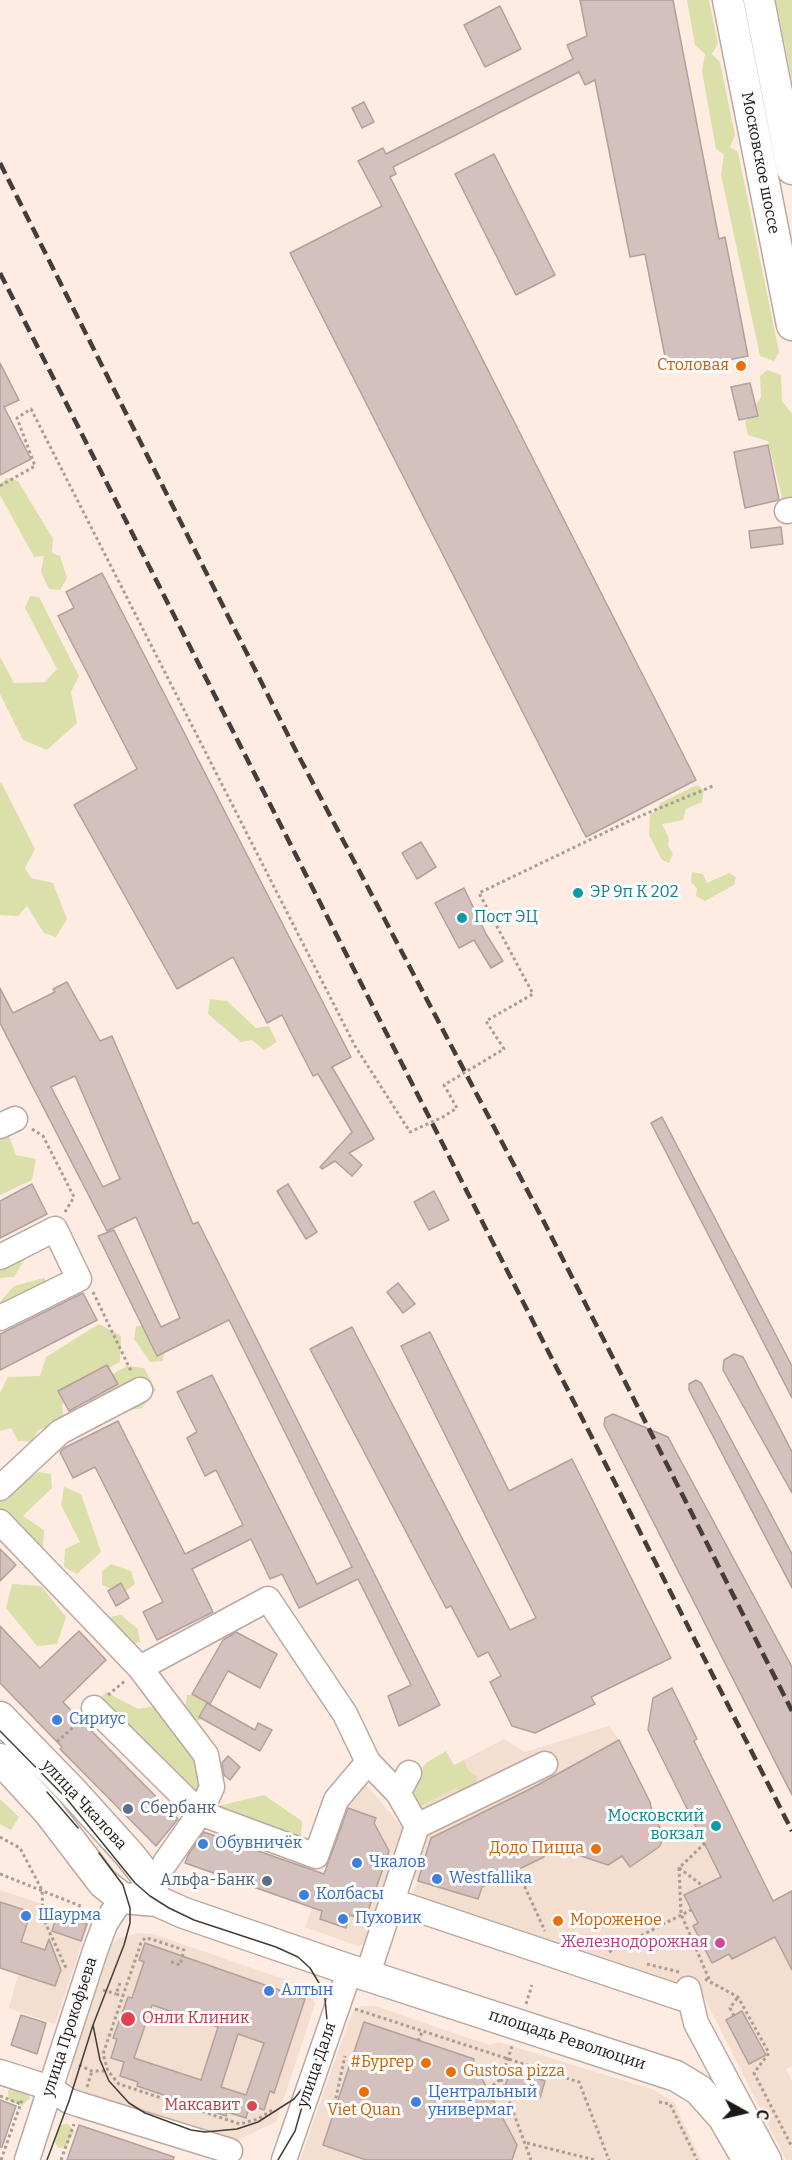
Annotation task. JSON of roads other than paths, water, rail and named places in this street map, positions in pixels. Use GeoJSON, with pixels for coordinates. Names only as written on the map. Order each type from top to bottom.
{"type":"FeatureCollection","features":[{"type":"Feature","properties":{"kind":"main road","name":"Московское шоссе"},"geometry":{"type":"LineString","coordinates":[[728,0],[792,325]]}},
{"type":"Feature","properties":{"kind":"main road","name":"Московское шоссе"},"geometry":{"type":"LineString","coordinates":[[759,0],[792,169]]}},
{"type":"Feature","properties":{"kind":"main road","name":"улица Чкалова"},"geometry":{"type":"LineString","coordinates":[[0,1716],[129,1854],[144,1873],[157,1901]]}},
{"type":"Feature","properties":{"kind":"main road","name":"улица Чкалова"},"geometry":{"type":"LineString","coordinates":[[0,1759],[48,1811],[103,1883],[122,1899]]}},
{"type":"Feature","properties":{"kind":"main road","name":"площадь Революции"},"geometry":{"type":"LineString","coordinates":[[122,1899],[157,1901],[358,1973],[676,2076],[699,2090],[723,2116],[748,2160]]}},
{"type":"Feature","properties":{"kind":"street"},"geometry":{"type":"LineString","coordinates":[[0,1257],[55,1229],[79,1278],[0,1318]]}},
{"type":"Feature","properties":{"kind":"street"},"geometry":{"type":"LineString","coordinates":[[0,1488],[60,1432],[140,1390]]}},
{"type":"Feature","properties":{"kind":"street"},"geometry":{"type":"LineString","coordinates":[[0,1522],[140,1668],[206,1755],[212,1787],[200,1813],[165,1863]]}},
{"type":"Feature","properties":{"kind":"street"},"geometry":{"type":"LineString","coordinates":[[140,1668],[268,1599],[345,1714],[368,1762],[403,1783],[417,1826],[545,1764]]}},
{"type":"Feature","properties":{"kind":"street"},"geometry":{"type":"LineString","coordinates":[[94,1707],[200,1813],[316,1856],[336,1800],[368,1762]]}},
{"type":"Feature","properties":{"kind":"street","name":"улица Даля"},"geometry":{"type":"LineString","coordinates":[[284,2160],[358,1973],[392,1901],[417,1826]]}},
{"type":"Feature","properties":{"kind":"street","name":"улица Прокофьева"},"geometry":{"type":"LineString","coordinates":[[27,2160],[95,1951],[105,1924],[122,1899]]}},
{"type":"Feature","properties":{"kind":"street"},"geometry":{"type":"LineString","coordinates":[[392,1901],[696,1998],[769,2160]]}},
{"type":"Feature","properties":{"kind":"street"},"geometry":{"type":"LineString","coordinates":[[0,2072],[50,2088],[69,2101],[230,2151]]}},
{"type":"Feature","properties":{"kind":"tram line"},"geometry":{"type":"LineString","coordinates":[[0,1731],[66,1798],[135,1883],[150,1896],[194,1920],[276,1947],[298,1957],[310,1968],[319,1983],[325,1999],[327,2020],[324,2037],[309,2080],[294,2099],[258,2122],[237,2129],[205,2132],[191,2130],[145,2113],[129,2103],[109,2081],[100,2060],[93,2025]]}},
{"type":"Feature","properties":{"kind":"tram line"},"geometry":{"type":"LineString","coordinates":[[47,1792],[78,1828]]}},
{"type":"Feature","properties":{"kind":"tram line"},"geometry":{"type":"LineString","coordinates":[[47,2160],[130,1923],[130,1908],[123,1885],[99,1853]]}},
{"type":"Feature","properties":{"kind":"tram line"},"geometry":{"type":"LineString","coordinates":[[278,2160],[295,2131],[308,2086]]}},
{"type":"Feature","properties":{"kind":"railway"},"geometry":{"type":"LineString","coordinates":[[0,163],[295,749],[544,1222],[792,1711]]}},
{"type":"Feature","properties":{"kind":"railway"},"geometry":{"type":"LineString","coordinates":[[0,273],[792,1831]]}},
{"type":"Feature","properties":{"kind":"place","name":"Столовая"},"geometry":{"type":"Point","coordinates":[741,366]}},
{"type":"Feature","properties":{"kind":"place","name":"ЭР 9п К 202"},"geometry":{"type":"Point","coordinates":[578,893]}},
{"type":"Feature","properties":{"kind":"place","name":"Пост ЭЦ"},"geometry":{"type":"Point","coordinates":[462,918]}},
{"type":"Feature","properties":{"kind":"place","name":"Сириус"},"geometry":{"type":"Point","coordinates":[57,1720]}},
{"type":"Feature","properties":{"kind":"place","name":"Сбербанк"},"geometry":{"type":"Point","coordinates":[128,1809]}},
{"type":"Feature","properties":{"kind":"place","name":"Московский вокзал"},"geometry":{"type":"Point","coordinates":[716,1826]}},
{"type":"Feature","properties":{"kind":"place","name":"Обувничёк"},"geometry":{"type":"Point","coordinates":[203,1844]}},
{"type":"Feature","properties":{"kind":"place","name":"Додо Пицца"},"geometry":{"type":"Point","coordinates":[596,1849]}},
{"type":"Feature","properties":{"kind":"place","name":"Чкалов"},"geometry":{"type":"Point","coordinates":[357,1863]}},
{"type":"Feature","properties":{"kind":"place","name":"Westfallika"},"geometry":{"type":"Point","coordinates":[437,1879]}},
{"type":"Feature","properties":{"kind":"place","name":"Альфа-Банк"},"geometry":{"type":"Point","coordinates":[267,1881]}},
{"type":"Feature","properties":{"kind":"place","name":"Колбасы"},"geometry":{"type":"Point","coordinates":[304,1895]}},
{"type":"Feature","properties":{"kind":"place","name":"Шаурма"},"geometry":{"type":"Point","coordinates":[26,1916]}},
{"type":"Feature","properties":{"kind":"place","name":"Пуховик"},"geometry":{"type":"Point","coordinates":[343,1919]}},
{"type":"Feature","properties":{"kind":"place","name":"Мороженое"},"geometry":{"type":"Point","coordinates":[558,1921]}},
{"type":"Feature","properties":{"kind":"place","name":"Железнодорожная"},"geometry":{"type":"Point","coordinates":[720,1943]}},
{"type":"Feature","properties":{"kind":"place","name":"Алтын"},"geometry":{"type":"Point","coordinates":[269,1991]}},
{"type":"Feature","properties":{"kind":"place","name":"Онли Клиник"},"geometry":{"type":"Point","coordinates":[128,2019]}},
{"type":"Feature","properties":{"kind":"place","name":"#Бургер"},"geometry":{"type":"Point","coordinates":[426,2063]}},
{"type":"Feature","properties":{"kind":"place","name":"Gustosa pizza"},"geometry":{"type":"Point","coordinates":[451,2072]}},
{"type":"Feature","properties":{"kind":"place","name":"Viet Quan"},"geometry":{"type":"Point","coordinates":[364,2092]}},
{"type":"Feature","properties":{"kind":"place","name":"Центральный универмаг"},"geometry":{"type":"Point","coordinates":[416,2102]}},
{"type":"Feature","properties":{"kind":"place","name":"Максавит"},"geometry":{"type":"Point","coordinates":[252,2106]}}]}
